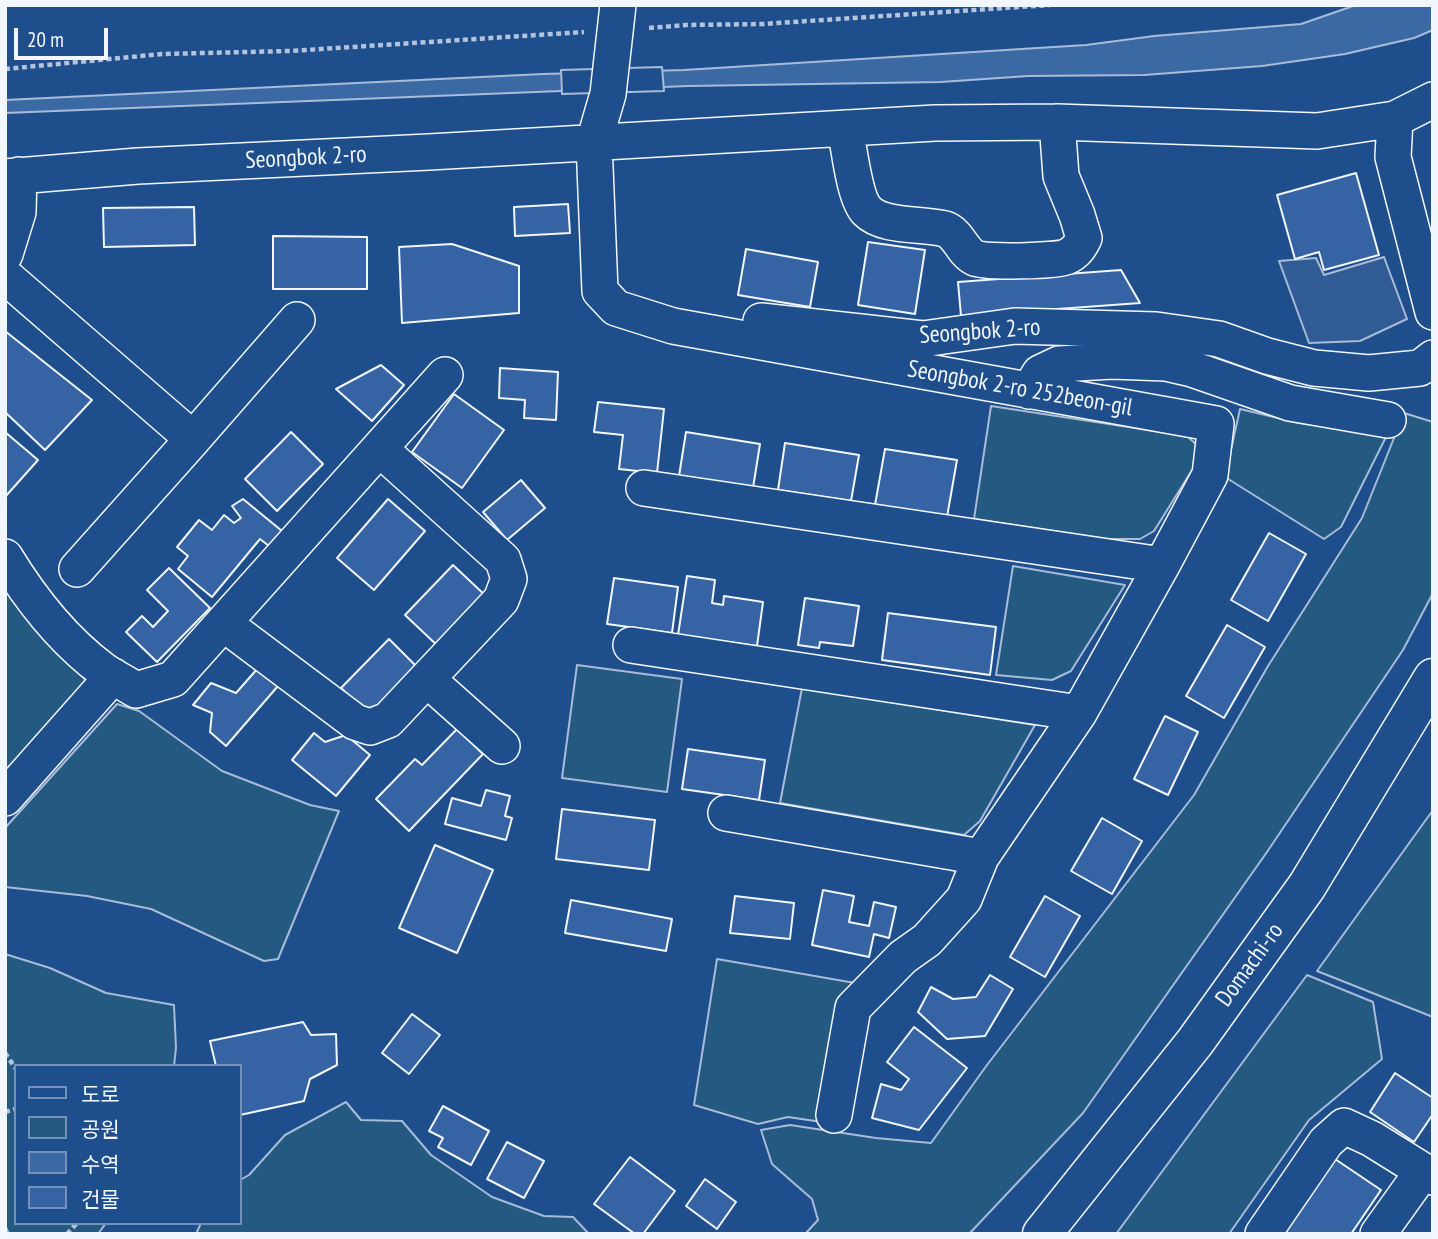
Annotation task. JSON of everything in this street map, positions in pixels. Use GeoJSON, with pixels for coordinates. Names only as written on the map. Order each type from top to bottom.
{"type":"FeatureCollection","features":[{"type":"Feature","properties":{"kind":"main road","name":"Domachi-ro"},"geometry":{"type":"LineString","coordinates":[[1042,1234],[1195,1042],[1307,886],[1433,678]]}},
{"type":"Feature","properties":{"kind":"street"},"geometry":{"type":"LineString","coordinates":[[616,18],[608,94],[594,142],[600,291],[616,308],[673,326]]}},
{"type":"Feature","properties":{"kind":"street","name":"Seongbok 2-ro"},"geometry":{"type":"LineString","coordinates":[[5,254],[18,212],[12,176],[138,166],[935,123],[1057,122],[1317,131],[1395,119],[1433,100]]}},
{"type":"Feature","properties":{"kind":"street"},"geometry":{"type":"LineString","coordinates":[[1395,119],[1393,158],[1433,312]]}},
{"type":"Feature","properties":{"kind":"street"},"geometry":{"type":"LineString","coordinates":[[845,128],[858,191],[867,211],[888,221],[945,229],[975,258],[992,261],[1064,258],[1078,250],[1084,238],[1061,176],[1057,122]]}},
{"type":"Feature","properties":{"kind":"street"},"geometry":{"type":"LineString","coordinates":[[5,276],[192,439]]}},
{"type":"Feature","properties":{"kind":"street","name":"Seongbok 2-ro"},"geometry":{"type":"LineString","coordinates":[[673,326],[703,309],[750,320],[923,339],[1015,326],[1156,330],[1219,339],[1267,356],[1314,368],[1369,373],[1420,368],[1433,358]]}},
{"type":"Feature","properties":{"kind":"street"},"geometry":{"type":"LineString","coordinates":[[77,569],[297,320]]}},
{"type":"Feature","properties":{"kind":"street","name":"Seongbok 2-ro 252beon-gil"},"geometry":{"type":"LineString","coordinates":[[673,326],[1216,424]]}},
{"type":"Feature","properties":{"kind":"street"},"geometry":{"type":"LineString","coordinates":[[1029,391],[1040,373],[1059,364],[1112,361],[1167,363],[1290,403],[1388,420]]}},
{"type":"Feature","properties":{"kind":"street"},"geometry":{"type":"LineString","coordinates":[[10,565],[69,640],[103,670],[136,690],[173,679],[444,375]]}},
{"type":"Feature","properties":{"kind":"street"},"geometry":{"type":"LineString","coordinates":[[834,1115],[853,1009],[887,972],[927,940],[964,899],[981,857],[1079,713],[1162,565],[1209,475],[1219,379]]}},
{"type":"Feature","properties":{"kind":"street"},"geometry":{"type":"LineString","coordinates":[[223,623],[355,722],[370,727],[388,720],[501,600],[509,579],[503,559],[380,449]]}},
{"type":"Feature","properties":{"kind":"street"},"geometry":{"type":"LineString","coordinates":[[644,488],[1162,565]]}},
{"type":"Feature","properties":{"kind":"street"},"geometry":{"type":"LineString","coordinates":[[631,645],[1079,713]]}},
{"type":"Feature","properties":{"kind":"street"},"geometry":{"type":"LineString","coordinates":[[5,799],[113,676]]}},
{"type":"Feature","properties":{"kind":"street"},"geometry":{"type":"LineString","coordinates":[[427,679],[502,746]]}},
{"type":"Feature","properties":{"kind":"street"},"geometry":{"type":"LineString","coordinates":[[726,813],[981,857]]}},
{"type":"Feature","properties":{"kind":"street"},"geometry":{"type":"LineString","coordinates":[[1263,1234],[1326,1142],[1344,1126],[1372,1139],[1428,1174],[1378,1234]]}},
{"type":"Feature","properties":{"kind":"path"},"geometry":{"type":"LineString","coordinates":[[5,69],[162,54],[290,51],[616,18],[685,25],[763,24],[1050,5]]}},
{"type":"Feature","properties":{"kind":"green space"},"geometry":{"type":"Polygon","coordinates":[[[991,406],[1187,436],[1198,446],[1194,467],[1154,531],[1140,539],[1106,539],[974,519],[991,406]]]}},
{"type":"Feature","properties":{"kind":"green space"},"geometry":{"type":"Polygon","coordinates":[[[1240,409],[1299,423],[1388,433],[1341,527],[1324,539],[1225,477],[1240,409]]]}},
{"type":"Feature","properties":{"kind":"green space"},"geometry":{"type":"Polygon","coordinates":[[[1404,413],[1433,422],[1433,593],[1403,650],[1267,852],[1083,1113],[969,1234],[805,1234],[818,1220],[812,1199],[772,1164],[761,1130],[790,1125],[931,1143],[987,1065],[1194,795],[1268,666],[1362,518],[1404,413]]]}},
{"type":"Feature","properties":{"kind":"green space"},"geometry":{"type":"Polygon","coordinates":[[[1013,566],[1125,585],[1071,671],[1052,680],[996,675],[1013,566]]]}},
{"type":"Feature","properties":{"kind":"green space"},"geometry":{"type":"Polygon","coordinates":[[[5,583],[50,631],[86,681],[5,773],[5,583]]]}},
{"type":"Feature","properties":{"kind":"green space"},"geometry":{"type":"Polygon","coordinates":[[[577,665],[682,679],[667,792],[562,778],[577,665]]]}},
{"type":"Feature","properties":{"kind":"green space"},"geometry":{"type":"Polygon","coordinates":[[[802,688],[1035,725],[980,821],[964,835],[780,803],[802,688]]]}},
{"type":"Feature","properties":{"kind":"green space"},"geometry":{"type":"Polygon","coordinates":[[[117,704],[139,711],[222,771],[310,805],[339,811],[278,959],[264,961],[151,909],[87,896],[5,887],[5,828],[117,704]]]}},
{"type":"Feature","properties":{"kind":"green space"},"geometry":{"type":"Polygon","coordinates":[[[1433,810],[1433,1017],[1317,971],[1433,810]]]}},
{"type":"Feature","properties":{"kind":"green space"},"geometry":{"type":"Polygon","coordinates":[[[5,954],[50,968],[106,993],[174,1005],[174,1064],[14,1064],[14,1225],[105,1225],[98,1234],[9,1234],[5,1225],[5,954]]]}},
{"type":"Feature","properties":{"kind":"green space"},"geometry":{"type":"Polygon","coordinates":[[[717,959],[855,983],[822,1122],[788,1117],[758,1124],[694,1105],[717,959]]]}},
{"type":"Feature","properties":{"kind":"green space"},"geometry":{"type":"Polygon","coordinates":[[[1307,975],[1373,1002],[1382,1059],[1309,1120],[1229,1234],[1116,1234],[1307,975]]]}},
{"type":"Feature","properties":{"kind":"green space"},"geometry":{"type":"Polygon","coordinates":[[[346,1102],[361,1120],[402,1121],[431,1155],[492,1197],[544,1216],[573,1217],[589,1234],[196,1234],[200,1225],[242,1225],[242,1179],[249,1175],[285,1135],[346,1102]]]}},
{"type":"Feature","properties":{"kind":"shaded area"},"geometry":{"type":"Polygon","coordinates":[[[1384,257],[1407,319],[1360,341],[1309,343],[1279,261],[1316,258],[1324,275],[1384,257]]]}},
{"type":"Feature","properties":{"kind":"water"},"geometry":{"type":"Polygon","coordinates":[[[1356,5],[1433,5],[1433,30],[1414,38],[1345,54],[1262,66],[1144,75],[1028,76],[941,82],[688,86],[5,113],[5,100],[543,74],[684,70],[1086,45],[1154,36],[1301,24],[1356,5]]]}},
{"type":"Feature","properties":{"kind":"pier"},"geometry":{"type":"Polygon","coordinates":[[[662,67],[664,91],[562,94],[561,70],[662,67]]]}},
{"type":"Feature","properties":{"kind":"building"},"geometry":{"type":"Polygon","coordinates":[[[1356,173],[1379,255],[1324,270],[1319,252],[1295,259],[1277,195],[1356,173]]]}},
{"type":"Feature","properties":{"kind":"building"},"geometry":{"type":"Polygon","coordinates":[[[568,204],[570,233],[515,236],[514,207],[568,204]]]}},
{"type":"Feature","properties":{"kind":"building"},"geometry":{"type":"Polygon","coordinates":[[[194,207],[195,245],[104,247],[103,208],[194,207]]]}},
{"type":"Feature","properties":{"kind":"building"},"geometry":{"type":"Polygon","coordinates":[[[273,236],[367,237],[367,289],[273,289],[273,236]]]}},
{"type":"Feature","properties":{"kind":"building"},"geometry":{"type":"Polygon","coordinates":[[[868,242],[925,250],[915,314],[858,305],[868,242]]]}},
{"type":"Feature","properties":{"kind":"building"},"geometry":{"type":"Polygon","coordinates":[[[452,244],[519,266],[519,313],[402,323],[399,247],[452,244]]]}},
{"type":"Feature","properties":{"kind":"building"},"geometry":{"type":"Polygon","coordinates":[[[746,249],[818,262],[810,307],[738,295],[746,249]]]}},
{"type":"Feature","properties":{"kind":"building"},"geometry":{"type":"Polygon","coordinates":[[[1121,270],[1140,303],[961,316],[958,282],[1121,270]]]}},
{"type":"Feature","properties":{"kind":"building"},"geometry":{"type":"Polygon","coordinates":[[[5,331],[92,400],[45,450],[5,412],[5,331]]]}},
{"type":"Feature","properties":{"kind":"building"},"geometry":{"type":"Polygon","coordinates":[[[381,365],[404,385],[372,421],[336,389],[381,365]]]}},
{"type":"Feature","properties":{"kind":"building"},"geometry":{"type":"Polygon","coordinates":[[[500,368],[558,372],[556,420],[524,418],[525,400],[499,398],[500,368]]]}},
{"type":"Feature","properties":{"kind":"building"},"geometry":{"type":"Polygon","coordinates":[[[454,394],[504,430],[462,488],[412,452],[454,394]]]}},
{"type":"Feature","properties":{"kind":"building"},"geometry":{"type":"Polygon","coordinates":[[[598,402],[664,409],[657,473],[619,469],[623,435],[594,432],[598,402]]]}},
{"type":"Feature","properties":{"kind":"building"},"geometry":{"type":"Polygon","coordinates":[[[5,432],[38,460],[5,497],[5,432]]]}},
{"type":"Feature","properties":{"kind":"building"},"geometry":{"type":"Polygon","coordinates":[[[291,432],[323,464],[277,511],[245,479],[291,432]]]}},
{"type":"Feature","properties":{"kind":"building"},"geometry":{"type":"Polygon","coordinates":[[[686,432],[760,444],[753,488],[679,476],[686,432]]]}},
{"type":"Feature","properties":{"kind":"building"},"geometry":{"type":"Polygon","coordinates":[[[785,443],[859,455],[851,501],[778,490],[785,443]]]}},
{"type":"Feature","properties":{"kind":"building"},"geometry":{"type":"Polygon","coordinates":[[[885,449],[957,460],[947,517],[875,505],[885,449]]]}},
{"type":"Feature","properties":{"kind":"building"},"geometry":{"type":"Polygon","coordinates":[[[521,480],[545,508],[507,540],[483,512],[521,480]]]}},
{"type":"Feature","properties":{"kind":"building"},"geometry":{"type":"Polygon","coordinates":[[[243,499],[282,531],[269,546],[260,539],[212,597],[178,569],[188,556],[177,547],[199,520],[212,530],[224,515],[234,523],[241,518],[232,506],[243,499]]]}},
{"type":"Feature","properties":{"kind":"building"},"geometry":{"type":"Polygon","coordinates":[[[388,499],[425,531],[374,590],[337,558],[388,499]]]}},
{"type":"Feature","properties":{"kind":"building"},"geometry":{"type":"Polygon","coordinates":[[[1269,533],[1306,554],[1268,621],[1231,600],[1269,533]]]}},
{"type":"Feature","properties":{"kind":"building"},"geometry":{"type":"Polygon","coordinates":[[[453,565],[488,598],[441,649],[405,615],[453,565]]]}},
{"type":"Feature","properties":{"kind":"building"},"geometry":{"type":"Polygon","coordinates":[[[169,568],[210,608],[157,662],[126,632],[142,616],[153,627],[168,611],[147,590],[169,568]]]}},
{"type":"Feature","properties":{"kind":"building"},"geometry":{"type":"Polygon","coordinates":[[[687,576],[715,580],[712,603],[723,605],[724,596],[763,602],[757,646],[678,635],[687,576]]]}},
{"type":"Feature","properties":{"kind":"building"},"geometry":{"type":"Polygon","coordinates":[[[614,578],[678,587],[672,633],[607,624],[614,578]]]}},
{"type":"Feature","properties":{"kind":"building"},"geometry":{"type":"Polygon","coordinates":[[[805,598],[859,606],[853,646],[820,642],[819,648],[798,645],[805,598]]]}},
{"type":"Feature","properties":{"kind":"building"},"geometry":{"type":"Polygon","coordinates":[[[888,613],[996,627],[990,675],[882,660],[888,613]]]}},
{"type":"Feature","properties":{"kind":"building"},"geometry":{"type":"Polygon","coordinates":[[[1227,625],[1265,647],[1224,718],[1186,696],[1227,625]]]}},
{"type":"Feature","properties":{"kind":"building"},"geometry":{"type":"Polygon","coordinates":[[[389,639],[418,668],[371,717],[341,688],[389,639]]]}},
{"type":"Feature","properties":{"kind":"building"},"geometry":{"type":"Polygon","coordinates":[[[258,668],[278,686],[226,746],[210,732],[212,713],[193,705],[211,683],[236,693],[258,668]]]}},
{"type":"Feature","properties":{"kind":"building"},"geometry":{"type":"Polygon","coordinates":[[[1165,716],[1198,732],[1168,795],[1134,779],[1165,716]]]}},
{"type":"Feature","properties":{"kind":"building"},"geometry":{"type":"Polygon","coordinates":[[[457,729],[483,754],[409,831],[376,799],[415,759],[422,765],[457,729]]]}},
{"type":"Feature","properties":{"kind":"building"},"geometry":{"type":"Polygon","coordinates":[[[314,733],[325,742],[346,735],[370,755],[336,796],[292,760],[314,733]]]}},
{"type":"Feature","properties":{"kind":"building"},"geometry":{"type":"Polygon","coordinates":[[[688,749],[765,760],[759,800],[682,789],[688,749]]]}},
{"type":"Feature","properties":{"kind":"building"},"geometry":{"type":"Polygon","coordinates":[[[486,790],[510,796],[505,816],[512,818],[506,840],[445,824],[452,798],[481,806],[486,790]]]}},
{"type":"Feature","properties":{"kind":"building"},"geometry":{"type":"Polygon","coordinates":[[[562,809],[655,820],[649,870],[556,859],[562,809]]]}},
{"type":"Feature","properties":{"kind":"building"},"geometry":{"type":"Polygon","coordinates":[[[1102,818],[1142,841],[1112,894],[1071,871],[1102,818]]]}},
{"type":"Feature","properties":{"kind":"building"},"geometry":{"type":"Polygon","coordinates":[[[435,845],[493,870],[457,953],[399,928],[435,845]]]}},
{"type":"Feature","properties":{"kind":"building"},"geometry":{"type":"Polygon","coordinates":[[[823,890],[854,896],[849,922],[869,926],[874,902],[896,907],[889,938],[874,934],[869,957],[812,945],[823,890]]]}},
{"type":"Feature","properties":{"kind":"building"},"geometry":{"type":"Polygon","coordinates":[[[735,896],[794,903],[790,939],[730,933],[735,896]]]}},
{"type":"Feature","properties":{"kind":"building"},"geometry":{"type":"Polygon","coordinates":[[[1045,896],[1080,916],[1045,977],[1010,957],[1045,896]]]}},
{"type":"Feature","properties":{"kind":"building"},"geometry":{"type":"Polygon","coordinates":[[[571,900],[672,919],[666,951],[565,933],[571,900]]]}},
{"type":"Feature","properties":{"kind":"building"},"geometry":{"type":"Polygon","coordinates":[[[990,975],[1013,989],[985,1036],[947,1039],[918,1012],[931,987],[953,999],[976,997],[990,975]]]}},
{"type":"Feature","properties":{"kind":"building"},"geometry":{"type":"Polygon","coordinates":[[[412,1014],[440,1035],[409,1074],[382,1053],[412,1014]]]}},
{"type":"Feature","properties":{"kind":"building"},"geometry":{"type":"Polygon","coordinates":[[[303,1022],[311,1035],[336,1034],[337,1065],[310,1079],[304,1101],[242,1115],[242,1064],[216,1064],[210,1041],[303,1022]]]}},
{"type":"Feature","properties":{"kind":"building"},"geometry":{"type":"Polygon","coordinates":[[[914,1027],[967,1068],[919,1130],[872,1118],[881,1084],[901,1090],[909,1079],[887,1062],[914,1027]]]}},
{"type":"Feature","properties":{"kind":"building"},"geometry":{"type":"Polygon","coordinates":[[[1395,1073],[1433,1098],[1433,1114],[1414,1142],[1370,1112],[1395,1073]]]}},
{"type":"Feature","properties":{"kind":"building"},"geometry":{"type":"Polygon","coordinates":[[[443,1106],[489,1131],[471,1165],[438,1147],[443,1138],[429,1131],[443,1106]]]}},
{"type":"Feature","properties":{"kind":"building"},"geometry":{"type":"Polygon","coordinates":[[[507,1142],[544,1161],[524,1198],[487,1179],[507,1142]]]}},
{"type":"Feature","properties":{"kind":"building"},"geometry":{"type":"Polygon","coordinates":[[[630,1157],[675,1191],[643,1234],[635,1234],[594,1204],[630,1157]]]}},
{"type":"Feature","properties":{"kind":"building"},"geometry":{"type":"Polygon","coordinates":[[[1332,1157],[1381,1190],[1351,1234],[1279,1234],[1332,1157]]]}},
{"type":"Feature","properties":{"kind":"building"},"geometry":{"type":"Polygon","coordinates":[[[705,1179],[736,1202],[717,1229],[686,1206],[705,1179]]]}}]}
